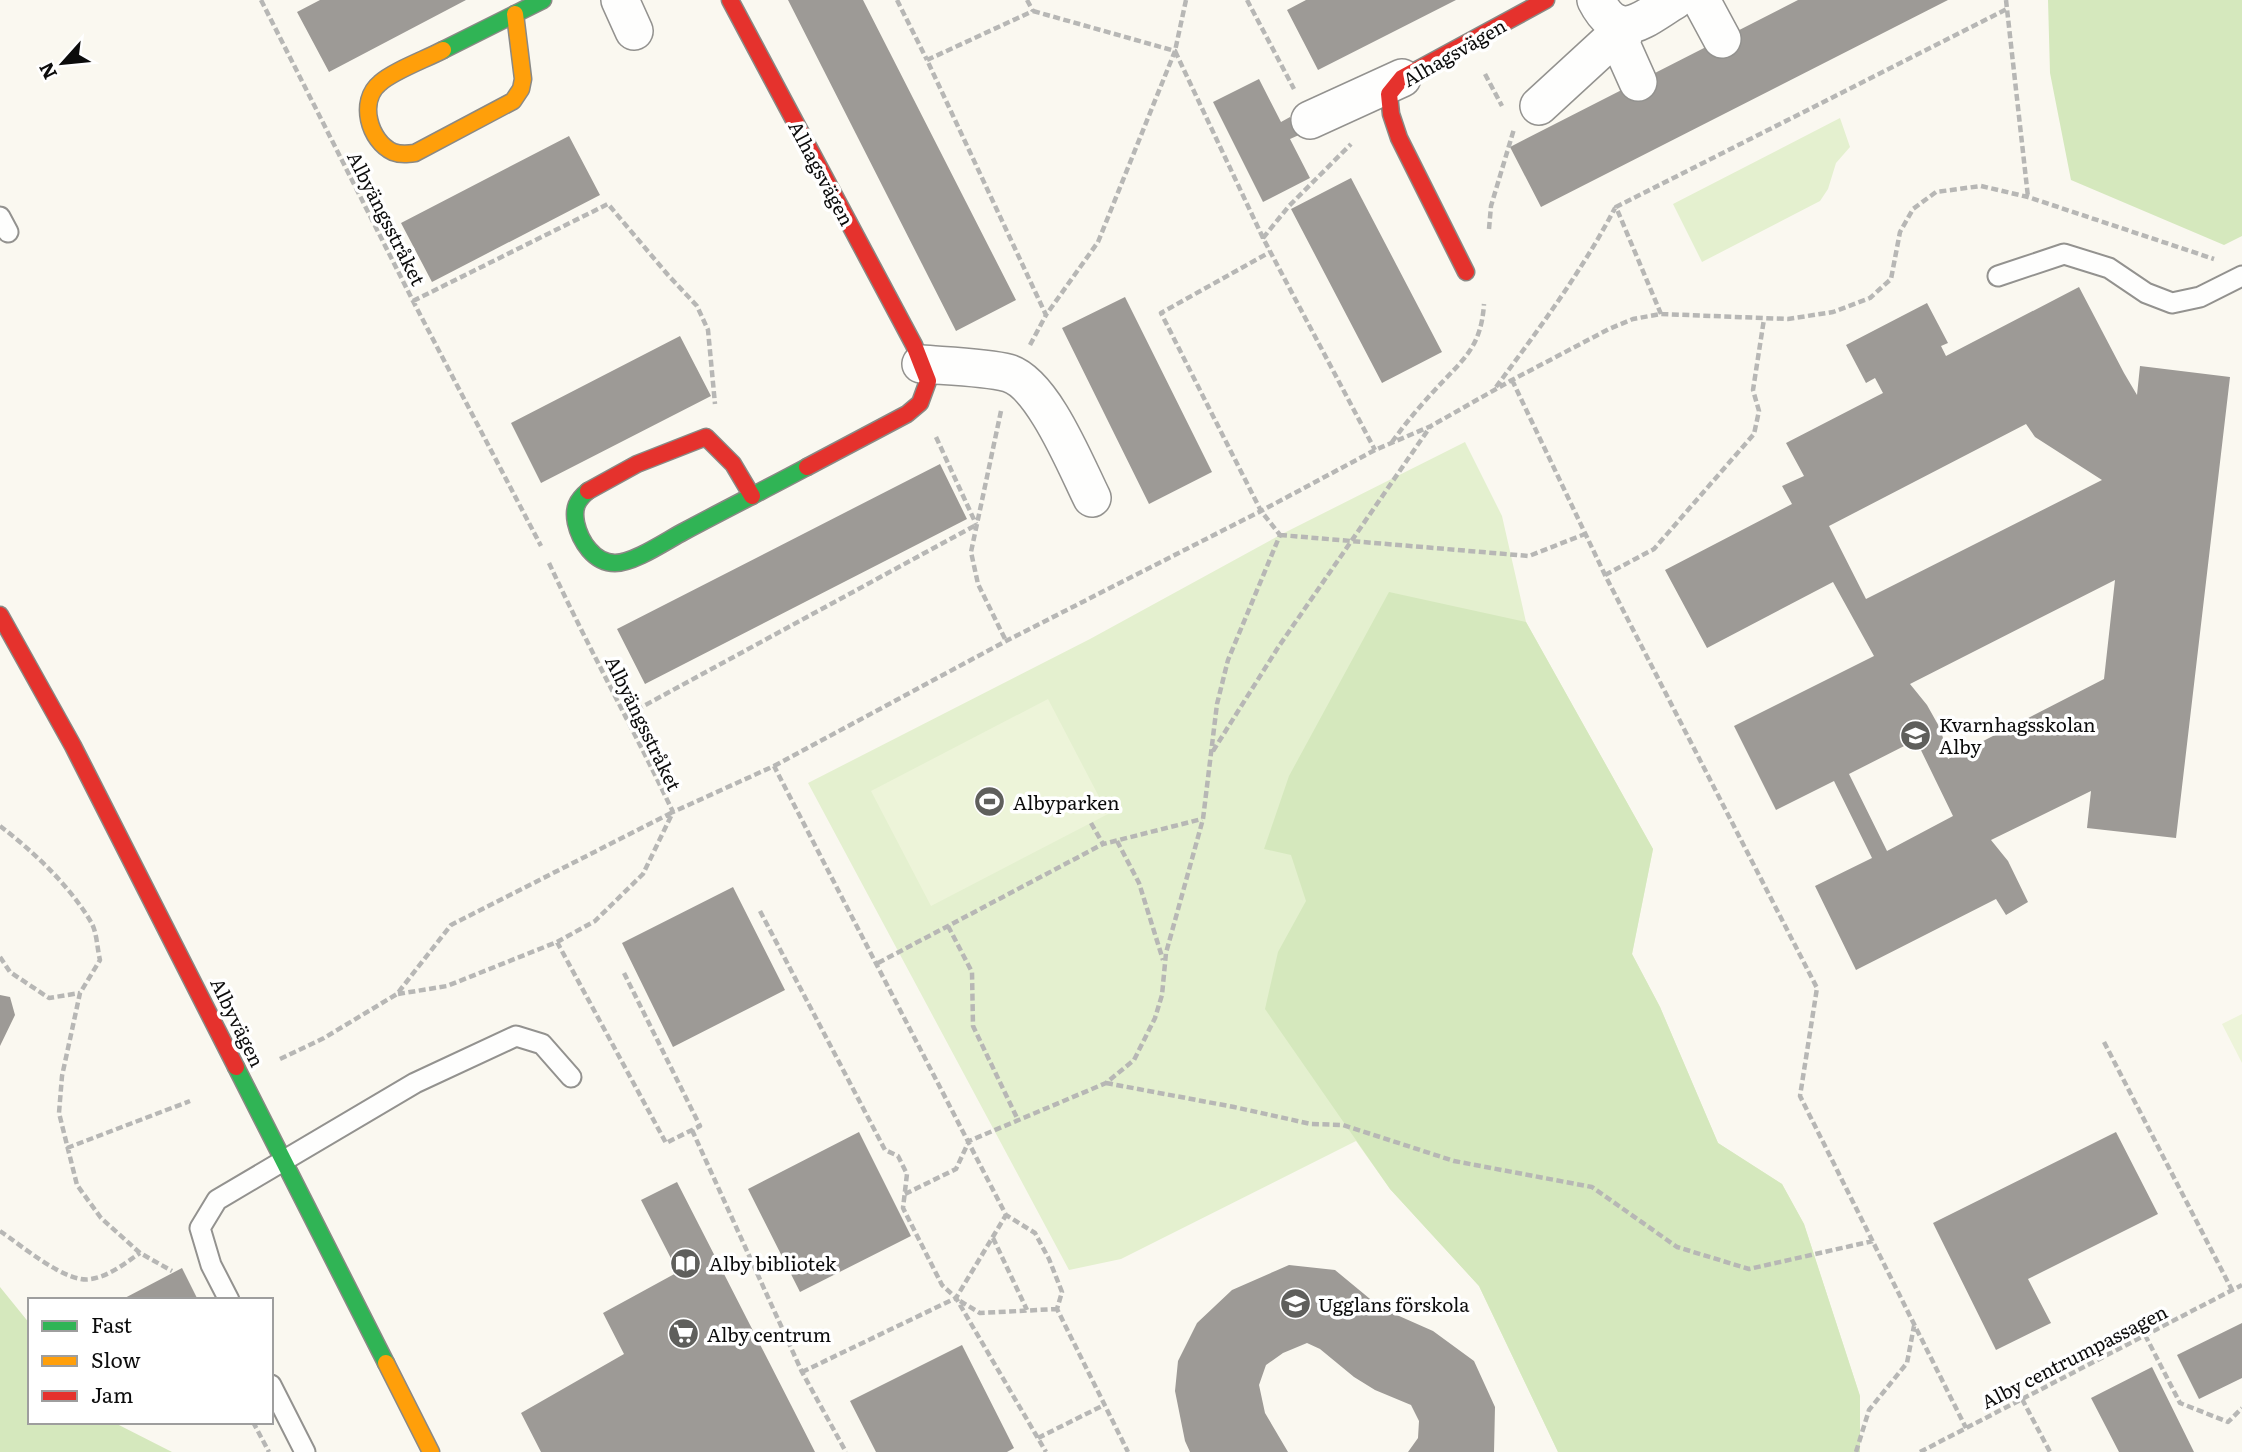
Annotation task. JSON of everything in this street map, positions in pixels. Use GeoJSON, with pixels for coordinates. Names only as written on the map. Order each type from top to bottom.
{"type":"FeatureCollection","features":[{"type":"Feature","properties":{"kind":"street"},"geometry":{"type":"LineString","coordinates":[[515,14],[523,79],[521,89],[513,101],[415,153],[402,155],[390,152],[381,143],[368,115],[367,103],[380,82],[515,14],[543,0]]}},
{"type":"Feature","properties":{"kind":"street","name":"Alhagsvägen"},"geometry":{"type":"LineString","coordinates":[[730,0],[918,355]]}},
{"type":"Feature","properties":{"kind":"street","name":"Alhagsvägen"},"geometry":{"type":"LineString","coordinates":[[1466,272],[1399,138],[1396,92],[1469,41],[1546,0]]}},
{"type":"Feature","properties":{"kind":"street"},"geometry":{"type":"LineString","coordinates":[[1596,0],[1612,23],[1626,26]]}},
{"type":"Feature","properties":{"kind":"street"},"geometry":{"type":"LineString","coordinates":[[1522,115],[1626,26],[1675,0]]}},
{"type":"Feature","properties":{"kind":"street"},"geometry":{"type":"LineString","coordinates":[[1701,0],[1722,39]]}},
{"type":"Feature","properties":{"kind":"street"},"geometry":{"type":"LineString","coordinates":[[1626,26],[1621,44],[1638,82]]}},
{"type":"Feature","properties":{"kind":"street"},"geometry":{"type":"LineString","coordinates":[[1310,120],[1396,92]]}},
{"type":"Feature","properties":{"kind":"street"},"geometry":{"type":"LineString","coordinates":[[752,496],[740,470],[723,450],[706,437],[680,445],[587,489],[576,503],[575,522],[583,541],[597,558],[617,563],[644,552],[752,496],[907,414],[920,403],[928,381],[918,355]]}},
{"type":"Feature","properties":{"kind":"street"},"geometry":{"type":"LineString","coordinates":[[918,355],[1008,373],[1022,379],[1046,409],[1092,498]]}},
{"type":"Feature","properties":{"kind":"street","name":"Albyvägen"},"geometry":{"type":"LineString","coordinates":[[0,615],[74,746],[431,1452]]}},
{"type":"Feature","properties":{"kind":"lane"},"geometry":{"type":"LineString","coordinates":[[1998,276],[2064,254],[2109,268],[2146,293],[2172,303],[2200,297],[2242,276]]}},
{"type":"Feature","properties":{"kind":"lane"},"geometry":{"type":"LineString","coordinates":[[228,1298],[211,1265],[200,1228],[218,1200],[415,1083],[516,1036],[542,1044],[571,1077]]}},
{"type":"Feature","properties":{"kind":"lane"},"geometry":{"type":"LineString","coordinates":[[273,1389],[305,1452]]}},
{"type":"Feature","properties":{"kind":"path","name":"Albyängsstråket"},"geometry":{"type":"LineString","coordinates":[[261,0],[673,812],[775,766],[1006,641],[1375,450],[1431,426],[1609,329],[1633,319],[1661,314],[1788,319],[1833,312],[1870,298],[1891,279],[1900,232],[1913,209],[1936,192],[1981,186],[2028,197],[2220,261]]}},
{"type":"Feature","properties":{"kind":"path"},"geometry":{"type":"LineString","coordinates":[[897,0],[1046,315]]}},
{"type":"Feature","properties":{"kind":"path"},"geometry":{"type":"LineString","coordinates":[[1027,0],[1033,11]]}},
{"type":"Feature","properties":{"kind":"path"},"geometry":{"type":"LineString","coordinates":[[1030,345],[1046,315],[1098,242],[1175,51],[1186,0]]}},
{"type":"Feature","properties":{"kind":"path"},"geometry":{"type":"LineString","coordinates":[[1247,0],[1310,120]]}},
{"type":"Feature","properties":{"kind":"path"},"geometry":{"type":"LineString","coordinates":[[2006,0],[2028,197]]}},
{"type":"Feature","properties":{"kind":"path"},"geometry":{"type":"LineString","coordinates":[[1493,390],[1543,323],[1601,235],[1616,207],[2007,9]]}},
{"type":"Feature","properties":{"kind":"path"},"geometry":{"type":"LineString","coordinates":[[927,60],[1033,11],[1175,51],[1263,238],[1375,450]]}},
{"type":"Feature","properties":{"kind":"path"},"geometry":{"type":"LineString","coordinates":[[1469,41],[1503,109],[1522,115],[1510,135],[1491,206],[1488,233]]}},
{"type":"Feature","properties":{"kind":"path"},"geometry":{"type":"LineString","coordinates":[[1263,238],[1289,206],[1396,92]]}},
{"type":"Feature","properties":{"kind":"path"},"geometry":{"type":"LineString","coordinates":[[413,301],[608,204],[697,306],[708,330],[715,409]]}},
{"type":"Feature","properties":{"kind":"path"},"geometry":{"type":"LineString","coordinates":[[1616,207],[1661,314]]}},
{"type":"Feature","properties":{"kind":"path"},"geometry":{"type":"LineString","coordinates":[[1270,251],[1161,313],[1261,511],[1280,535],[1528,556],[1585,534]]}},
{"type":"Feature","properties":{"kind":"path"},"geometry":{"type":"LineString","coordinates":[[1392,442],[1436,388],[1468,357],[1478,340],[1484,308]]}},
{"type":"Feature","properties":{"kind":"path"},"geometry":{"type":"LineString","coordinates":[[1605,575],[1654,549],[1754,434],[1759,411],[1753,390],[1764,318]]}},
{"type":"Feature","properties":{"kind":"path"},"geometry":{"type":"LineString","coordinates":[[1512,380],[1605,575],[1817,988],[1800,1096],[1966,1428]]}},
{"type":"Feature","properties":{"kind":"path"},"geometry":{"type":"LineString","coordinates":[[1003,402],[971,552],[978,584],[1006,641]]}},
{"type":"Feature","properties":{"kind":"path"},"geometry":{"type":"LineString","coordinates":[[920,403],[976,525]]}},
{"type":"Feature","properties":{"kind":"path"},"geometry":{"type":"LineString","coordinates":[[1212,753],[1279,646],[1431,426]]}},
{"type":"Feature","properties":{"kind":"path"},"geometry":{"type":"LineString","coordinates":[[626,715],[976,525]]}},
{"type":"Feature","properties":{"kind":"path"},"geometry":{"type":"LineString","coordinates":[[905,1194],[956,1169],[969,1141],[1106,1083],[1134,1060],[1156,1017],[1162,995],[1166,953],[1203,818],[1217,704],[1228,660],[1280,535]]}},
{"type":"Feature","properties":{"kind":"path"},"geometry":{"type":"LineString","coordinates":[[775,766],[1006,1215],[1035,1233],[1049,1259],[1062,1292],[1057,1309],[1128,1452]]}},
{"type":"Feature","properties":{"kind":"path"},"geometry":{"type":"LineString","coordinates":[[397,994],[447,986],[557,942],[595,921],[643,874],[673,812]]}},
{"type":"Feature","properties":{"kind":"path"},"geometry":{"type":"LineString","coordinates":[[279,1059],[324,1038],[397,994],[451,925],[673,812]]}},
{"type":"Feature","properties":{"kind":"path"},"geometry":{"type":"LineString","coordinates":[[878,963],[1103,844],[1203,818]]}},
{"type":"Feature","properties":{"kind":"path"},"geometry":{"type":"LineString","coordinates":[[1091,823],[1103,844]]}},
{"type":"Feature","properties":{"kind":"path"},"geometry":{"type":"LineString","coordinates":[[0,826],[23,844],[64,886],[92,924],[100,960],[80,993],[61,1088],[59,1113],[78,1185],[101,1218],[140,1253],[172,1271]]}},
{"type":"Feature","properties":{"kind":"path"},"geometry":{"type":"LineString","coordinates":[[1116,841],[1139,883],[1165,965]]}},
{"type":"Feature","properties":{"kind":"path"},"geometry":{"type":"LineString","coordinates":[[761,911],[885,1150],[898,1156],[907,1174],[904,1208],[942,1284],[980,1313],[1057,1309]]}},
{"type":"Feature","properties":{"kind":"path"},"geometry":{"type":"LineString","coordinates":[[948,926],[972,972],[973,1026],[1018,1120]]}},
{"type":"Feature","properties":{"kind":"path"},"geometry":{"type":"LineString","coordinates":[[557,942],[666,1143],[700,1126],[624,973]]}},
{"type":"Feature","properties":{"kind":"path"},"geometry":{"type":"LineString","coordinates":[[0,957],[10,972],[49,998],[80,993]]}},
{"type":"Feature","properties":{"kind":"path"},"geometry":{"type":"LineString","coordinates":[[2104,1042],[2232,1290]]}},
{"type":"Feature","properties":{"kind":"path"},"geometry":{"type":"LineString","coordinates":[[1106,1083],[1234,1107],[1311,1125],[1343,1125],[1454,1161],[1592,1187],[1677,1247],[1749,1269],[1873,1241]]}},
{"type":"Feature","properties":{"kind":"path"},"geometry":{"type":"LineString","coordinates":[[67,1148],[190,1101]]}},
{"type":"Feature","properties":{"kind":"path"},"geometry":{"type":"LineString","coordinates":[[692,1130],[802,1372],[846,1452]]}},
{"type":"Feature","properties":{"kind":"path"},"geometry":{"type":"LineString","coordinates":[[802,1372],[957,1298],[1006,1215]]}},
{"type":"Feature","properties":{"kind":"path"},"geometry":{"type":"LineString","coordinates":[[0,1231],[65,1275],[90,1280],[116,1270],[140,1253]]}},
{"type":"Feature","properties":{"kind":"path"},"geometry":{"type":"LineString","coordinates":[[992,1238],[1027,1310]]}},
{"type":"Feature","properties":{"kind":"path","name":"Alby centrumpassagen"},"geometry":{"type":"LineString","coordinates":[[1924,1451],[2242,1285]]}},
{"type":"Feature","properties":{"kind":"path"},"geometry":{"type":"LineString","coordinates":[[957,1298],[1046,1452]]}},
{"type":"Feature","properties":{"kind":"path"},"geometry":{"type":"LineString","coordinates":[[1856,1452],[1869,1410],[1907,1363],[1914,1325]]}},
{"type":"Feature","properties":{"kind":"path"},"geometry":{"type":"LineString","coordinates":[[2145,1335],[2180,1403],[2228,1422],[2242,1408]]}},
{"type":"Feature","properties":{"kind":"path"},"geometry":{"type":"LineString","coordinates":[[2022,1399],[2050,1452]]}},
{"type":"Feature","properties":{"kind":"path"},"geometry":{"type":"LineString","coordinates":[[1038,1438],[1104,1405]]}},
{"type":"Feature","properties":{"kind":"path"},"geometry":{"type":"LineString","coordinates":[[254,1424],[269,1452]]}},
{"type":"Feature","properties":{"kind":"green space"},"geometry":{"type":"Polygon","coordinates":[[[2048,0],[2242,0],[2242,236],[2224,245],[2071,180],[2050,73],[2048,0]]]}},
{"type":"Feature","properties":{"kind":"green space"},"geometry":{"type":"Polygon","coordinates":[[[1840,118],[1850,147],[1836,163],[1828,189],[1820,201],[1702,262],[1673,204],[1840,118]]]}},
{"type":"Feature","properties":{"kind":"green space","name":"Albyparken"},"geometry":{"type":"Polygon","coordinates":[[[1465,442],[1502,516],[1526,622],[1653,849],[1632,954],[1660,1007],[1718,1143],[1782,1184],[1804,1224],[1860,1396],[1860,1452],[1558,1452],[1479,1286],[1390,1189],[1356,1141],[1121,1259],[1069,1270],[808,783],[1090,639],[1280,535],[1465,442]]]}},
{"type":"Feature","properties":{"kind":"green space"},"geometry":{"type":"Polygon","coordinates":[[[1389,592],[1526,622],[1653,849],[1632,954],[1660,1007],[1718,1143],[1782,1184],[1804,1224],[1860,1396],[1860,1452],[1558,1452],[1479,1286],[1390,1189],[1265,1009],[1278,952],[1306,901],[1291,855],[1264,849],[1289,776],[1389,592]]]}},
{"type":"Feature","properties":{"kind":"green space","name":"Albyparken"},"geometry":{"type":"Polygon","coordinates":[[[1048,699],[1108,814],[931,906],[871,791],[1048,699]]]}},
{"type":"Feature","properties":{"kind":"green space"},"geometry":{"type":"Polygon","coordinates":[[[2242,1014],[2242,1063],[2222,1024],[2242,1014]]]}},
{"type":"Feature","properties":{"kind":"green space"},"geometry":{"type":"Polygon","coordinates":[[[0,1287],[28,1322],[28,1424],[117,1424],[172,1452],[0,1452],[0,1287]]]}},
{"type":"Feature","properties":{"kind":"building"},"geometry":{"type":"Polygon","coordinates":[[[320,0],[466,0],[329,72],[297,12],[320,0]]]}},
{"type":"Feature","properties":{"kind":"building"},"geometry":{"type":"Polygon","coordinates":[[[788,0],[863,0],[1016,300],[956,331],[788,0]]]}},
{"type":"Feature","properties":{"kind":"building"},"geometry":{"type":"Polygon","coordinates":[[[1306,0],[1456,0],[1318,70],[1287,10],[1306,0]]]}},
{"type":"Feature","properties":{"kind":"building"},"geometry":{"type":"Polygon","coordinates":[[[1798,0],[1948,0],[1541,207],[1510,147],[1798,0]]]}},
{"type":"Feature","properties":{"kind":"building"},"geometry":{"type":"Polygon","coordinates":[[[1259,79],[1281,122],[1290,117],[1299,135],[1290,139],[1310,178],[1263,202],[1213,102],[1259,79]]]}},
{"type":"Feature","properties":{"kind":"building"},"geometry":{"type":"Polygon","coordinates":[[[569,136],[600,195],[432,282],[401,223],[569,136]]]}},
{"type":"Feature","properties":{"kind":"building"},"geometry":{"type":"Polygon","coordinates":[[[1351,178],[1442,352],[1382,383],[1291,209],[1351,178]]]}},
{"type":"Feature","properties":{"kind":"building"},"geometry":{"type":"Polygon","coordinates":[[[2079,287],[2137,395],[2140,366],[2230,377],[2176,838],[2087,828],[2091,791],[1991,840],[2008,861],[2028,902],[2006,915],[1996,899],[1856,970],[1815,886],[1872,858],[1834,781],[1776,810],[1734,726],[1874,656],[1833,582],[1707,648],[1665,570],[1792,504],[1782,486],[1804,476],[1786,443],[1883,393],[1875,378],[1866,383],[1846,345],[1927,303],[1948,343],[1941,346],[1946,356],[2079,287]],[[2026,424],[1829,526],[1866,599],[2102,480],[2035,437],[2026,424]],[[2115,580],[1910,684],[1927,705],[1941,730],[1948,759],[2104,679],[2115,580]],[[1916,740],[1849,774],[1887,851],[1953,816],[1916,740]]]}},
{"type":"Feature","properties":{"kind":"building"},"geometry":{"type":"Polygon","coordinates":[[[1125,297],[1212,472],[1149,504],[1062,328],[1125,297]]]}},
{"type":"Feature","properties":{"kind":"building"},"geometry":{"type":"Polygon","coordinates":[[[680,336],[711,396],[541,483],[511,423],[680,336]]]}},
{"type":"Feature","properties":{"kind":"building"},"geometry":{"type":"Polygon","coordinates":[[[940,464],[967,519],[645,684],[617,629],[940,464]]]}},
{"type":"Feature","properties":{"kind":"building"},"geometry":{"type":"Polygon","coordinates":[[[733,887],[785,990],[673,1047],[622,943],[733,887]]]}},
{"type":"Feature","properties":{"kind":"building"},"geometry":{"type":"Polygon","coordinates":[[[0,995],[10,997],[15,1015],[0,1046],[0,995]]]}},
{"type":"Feature","properties":{"kind":"building"},"geometry":{"type":"Polygon","coordinates":[[[859,1132],[911,1236],[800,1292],[748,1189],[859,1132]]]}},
{"type":"Feature","properties":{"kind":"building"},"geometry":{"type":"Polygon","coordinates":[[[2116,1132],[2158,1214],[2028,1279],[2051,1323],[1996,1350],[1933,1223],[2116,1132]]]}},
{"type":"Feature","properties":{"kind":"building","name":"Alby centrum"},"geometry":{"type":"Polygon","coordinates":[[[677,1182],[815,1452],[541,1452],[521,1413],[624,1354],[603,1313],[678,1272],[641,1200],[677,1182]]]}},
{"type":"Feature","properties":{"kind":"building"},"geometry":{"type":"Polygon","coordinates":[[[1289,1265],[1335,1270],[1381,1308],[1433,1331],[1474,1361],[1495,1407],[1494,1452],[1408,1452],[1418,1438],[1419,1421],[1411,1405],[1375,1390],[1354,1377],[1320,1349],[1307,1343],[1283,1353],[1266,1365],[1259,1385],[1265,1413],[1288,1452],[1190,1452],[1185,1441],[1175,1391],[1178,1361],[1197,1323],[1232,1290],[1289,1265]]]}},
{"type":"Feature","properties":{"kind":"building"},"geometry":{"type":"Polygon","coordinates":[[[182,1268],[197,1298],[125,1298],[182,1268]]]}},
{"type":"Feature","properties":{"kind":"building"},"geometry":{"type":"Polygon","coordinates":[[[2242,1323],[2242,1378],[2199,1399],[2177,1355],[2242,1323]]]}},
{"type":"Feature","properties":{"kind":"building"},"geometry":{"type":"Polygon","coordinates":[[[962,1345],[1014,1448],[1007,1452],[876,1452],[850,1401],[962,1345]]]}},
{"type":"Feature","properties":{"kind":"building"},"geometry":{"type":"Polygon","coordinates":[[[2152,1367],[2194,1452],[2119,1452],[2091,1398],[2152,1367]]]}},
{"type":"Feature","properties":{"kind":"traffic: fast"},"geometry":{"type":"LineString","coordinates":[[443,50],[543,0]]}},
{"type":"Feature","properties":{"kind":"traffic: fast"},"geometry":{"type":"LineString","coordinates":[[588,491],[576,509],[578,530],[594,555],[615,563],[640,556],[807,467]]}},
{"type":"Feature","properties":{"kind":"traffic: fast"},"geometry":{"type":"LineString","coordinates":[[236,1067],[386,1363]]}},
{"type":"Feature","properties":{"kind":"traffic: slow"},"geometry":{"type":"LineString","coordinates":[[443,50],[393,74],[373,91],[369,100],[369,120],[378,139],[393,152],[415,153],[513,101],[521,89],[523,79],[515,14]]}},
{"type":"Feature","properties":{"kind":"traffic: slow"},"geometry":{"type":"LineString","coordinates":[[386,1363],[431,1452]]}},
{"type":"Feature","properties":{"kind":"traffic: jam"},"geometry":{"type":"LineString","coordinates":[[730,0],[914,345],[928,381],[920,403],[907,414],[807,467]]}},
{"type":"Feature","properties":{"kind":"traffic: jam"},"geometry":{"type":"LineString","coordinates":[[1466,272],[1399,138],[1391,114],[1389,94],[1402,78],[1546,0]]}},
{"type":"Feature","properties":{"kind":"traffic: jam"},"geometry":{"type":"LineString","coordinates":[[588,491],[637,464],[706,437],[733,464],[752,496]]}},
{"type":"Feature","properties":{"kind":"traffic: jam"},"geometry":{"type":"LineString","coordinates":[[0,615],[73,746],[236,1067]]}},
{"type":"Feature","properties":{"kind":"place","name":"Kvarnhagsskolan Alby"},"geometry":{"type":"Point","coordinates":[1916,735]}},
{"type":"Feature","properties":{"kind":"place","name":"Albyparken"},"geometry":{"type":"Point","coordinates":[990,802]}},
{"type":"Feature","properties":{"kind":"place","name":"Alby bibliotek"},"geometry":{"type":"Point","coordinates":[686,1263]}},
{"type":"Feature","properties":{"kind":"place","name":"Ugglans förskola"},"geometry":{"type":"Point","coordinates":[1295,1304]}},
{"type":"Feature","properties":{"kind":"place","name":"Alby centrum"},"geometry":{"type":"Point","coordinates":[684,1334]}}]}
